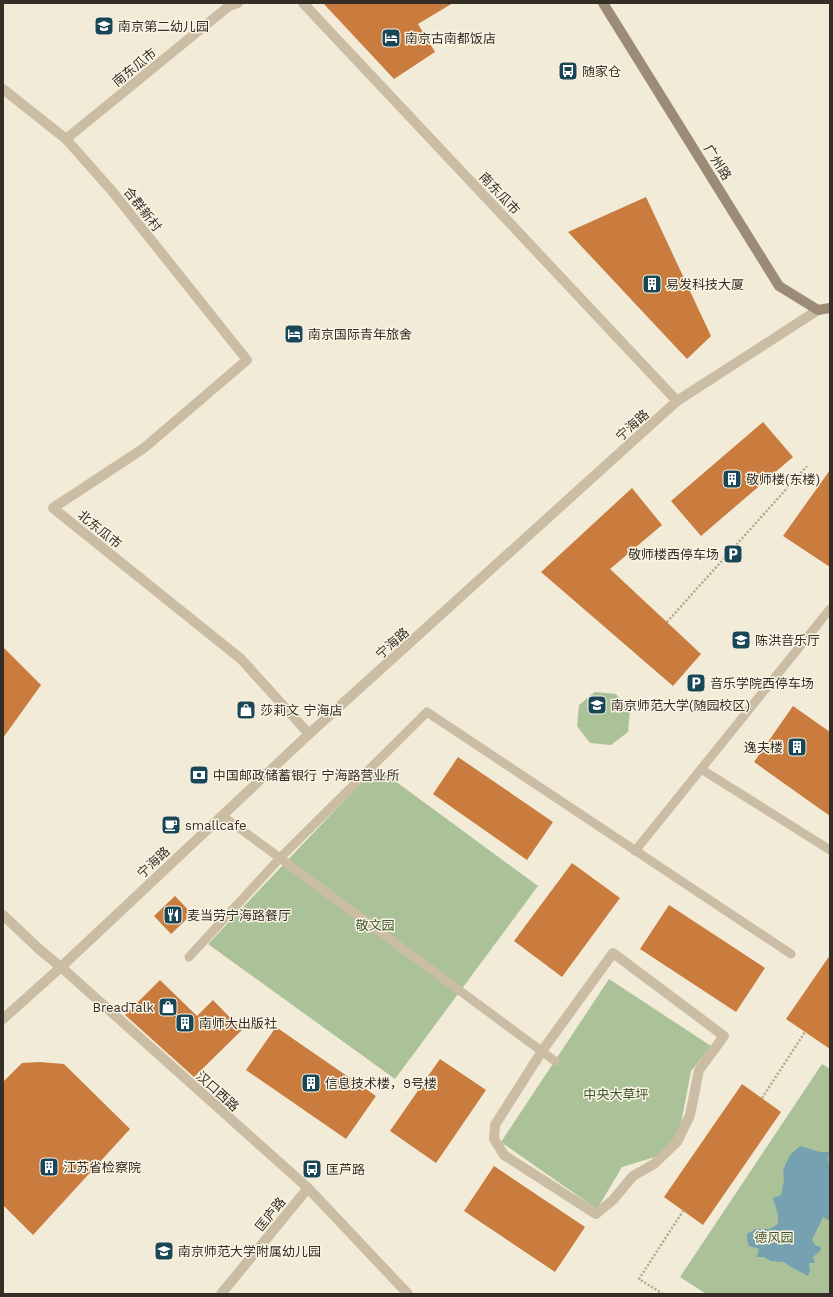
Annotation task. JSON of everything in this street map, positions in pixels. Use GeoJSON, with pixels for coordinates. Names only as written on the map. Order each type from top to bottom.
{"type":"FeatureCollection","features":[{"type":"Feature","properties":{"kind":"main road","name":"广州路"},"geometry":{"type":"LineString","coordinates":[[603,3],[779,286],[818,310]]}},
{"type":"Feature","properties":{"kind":"main road"},"geometry":{"type":"LineString","coordinates":[[818,310],[830,308]]}},
{"type":"Feature","properties":{"kind":"street","name":"南东瓜市"},"geometry":{"type":"LineString","coordinates":[[66,138],[229,6],[238,3]]}},
{"type":"Feature","properties":{"kind":"street","name":"南东瓜市"},"geometry":{"type":"LineString","coordinates":[[303,3],[677,401]]}},
{"type":"Feature","properties":{"kind":"street","name":"合群新村"},"geometry":{"type":"LineString","coordinates":[[3,89],[66,138],[112,191],[246,360]]}},
{"type":"Feature","properties":{"kind":"street","name":"宁海路"},"geometry":{"type":"LineString","coordinates":[[3,1019],[61,967],[309,734],[677,401],[818,310]]}},
{"type":"Feature","properties":{"kind":"street","name":"北东瓜市"},"geometry":{"type":"LineString","coordinates":[[246,360],[144,448],[53,508],[241,659],[309,734]]}},
{"type":"Feature","properties":{"kind":"street","name":"汉口西路"},"geometry":{"type":"LineString","coordinates":[[3,915],[40,950],[61,967],[308,1188],[408,1294]]}},
{"type":"Feature","properties":{"kind":"street"},"geometry":{"type":"LineString","coordinates":[[613,953],[724,1036],[699,1070],[690,1115],[677,1142],[654,1164],[633,1176],[613,1200],[596,1214],[504,1155],[494,1139],[495,1125],[542,1052],[613,953]]}},
{"type":"Feature","properties":{"kind":"street","name":"匡庐路"},"geometry":{"type":"LineString","coordinates":[[221,1294],[308,1188]]}},
{"type":"Feature","properties":{"kind":"lane"},"geometry":{"type":"LineString","coordinates":[[635,851],[830,609]]}},
{"type":"Feature","properties":{"kind":"lane"},"geometry":{"type":"LineString","coordinates":[[188,957],[280,858],[427,712],[791,954]]}},
{"type":"Feature","properties":{"kind":"lane"},"geometry":{"type":"LineString","coordinates":[[701,769],[830,850]]}},
{"type":"Feature","properties":{"kind":"lane"},"geometry":{"type":"LineString","coordinates":[[222,816],[555,1061]]}},
{"type":"Feature","properties":{"kind":"path"},"geometry":{"type":"LineString","coordinates":[[667,622],[807,466]]}},
{"type":"Feature","properties":{"kind":"path"},"geometry":{"type":"LineString","coordinates":[[762,1098],[804,1032]]}},
{"type":"Feature","properties":{"kind":"path"},"geometry":{"type":"LineString","coordinates":[[663,1294],[639,1279],[683,1211]]}},
{"type":"Feature","properties":{"kind":"green space"},"geometry":{"type":"Polygon","coordinates":[[[595,692],[616,694],[630,711],[628,732],[611,745],[590,743],[577,726],[579,705],[595,692]]]}},
{"type":"Feature","properties":{"kind":"green space","name":"敬文园"},"geometry":{"type":"Polygon","coordinates":[[[376,767],[538,886],[395,1079],[208,944],[376,767]]]}},
{"type":"Feature","properties":{"kind":"green space","name":"中央大草坪"},"geometry":{"type":"Polygon","coordinates":[[[609,979],[711,1046],[691,1071],[679,1134],[658,1156],[622,1167],[597,1209],[501,1142],[609,979]]]}},
{"type":"Feature","properties":{"kind":"green space","name":"德风园"},"geometry":{"type":"Polygon","coordinates":[[[822,1064],[830,1069],[830,1294],[706,1294],[680,1277],[822,1064]]]}},
{"type":"Feature","properties":{"kind":"water"},"geometry":{"type":"Polygon","coordinates":[[[800,1146],[820,1152],[829,1152],[828,1162],[830,1162],[830,1219],[828,1220],[823,1217],[812,1240],[816,1246],[820,1246],[821,1250],[813,1257],[815,1263],[809,1263],[810,1271],[808,1276],[784,1262],[771,1261],[764,1257],[757,1257],[759,1249],[749,1246],[747,1240],[747,1234],[756,1229],[770,1229],[778,1224],[778,1215],[773,1198],[781,1195],[784,1181],[783,1170],[790,1155],[800,1146]]]}},
{"type":"Feature","properties":{"kind":"building","name":"南京古南都饭店"},"geometry":{"type":"Polygon","coordinates":[[[323,3],[453,3],[418,24],[435,52],[394,79],[323,3]]]}},
{"type":"Feature","properties":{"kind":"building","name":"易发科技大厦"},"geometry":{"type":"Polygon","coordinates":[[[646,197],[711,336],[687,359],[568,232],[646,197]]]}},
{"type":"Feature","properties":{"kind":"building","name":"敬师楼(东楼)"},"geometry":{"type":"Polygon","coordinates":[[[763,422],[793,457],[701,536],[671,501],[763,422]]]}},
{"type":"Feature","properties":{"kind":"building"},"geometry":{"type":"Polygon","coordinates":[[[830,470],[830,567],[783,536],[830,470]]]}},
{"type":"Feature","properties":{"kind":"building"},"geometry":{"type":"Polygon","coordinates":[[[632,488],[662,525],[610,569],[701,654],[673,686],[541,572],[632,488]]]}},
{"type":"Feature","properties":{"kind":"building"},"geometry":{"type":"Polygon","coordinates":[[[3,647],[41,685],[3,738],[3,647]]]}},
{"type":"Feature","properties":{"kind":"building","name":"逸夫楼"},"geometry":{"type":"Polygon","coordinates":[[[793,706],[830,732],[830,816],[754,762],[793,706]]]}},
{"type":"Feature","properties":{"kind":"building"},"geometry":{"type":"Polygon","coordinates":[[[458,757],[553,822],[527,860],[433,794],[458,757]]]}},
{"type":"Feature","properties":{"kind":"building"},"geometry":{"type":"Polygon","coordinates":[[[572,863],[620,898],[562,977],[514,941],[572,863]]]}},
{"type":"Feature","properties":{"kind":"building","name":"麦当劳宁海路餐厅"},"geometry":{"type":"Polygon","coordinates":[[[175,896],[192,914],[171,934],[154,916],[175,896]]]}},
{"type":"Feature","properties":{"kind":"building"},"geometry":{"type":"Polygon","coordinates":[[[669,905],[765,968],[736,1012],[640,949],[669,905]]]}},
{"type":"Feature","properties":{"kind":"building"},"geometry":{"type":"Polygon","coordinates":[[[830,955],[830,1049],[786,1019],[830,955]]]}},
{"type":"Feature","properties":{"kind":"building","name":"南师大出版社"},"geometry":{"type":"Polygon","coordinates":[[[160,980],[197,1016],[213,1000],[242,1030],[194,1077],[125,1015],[160,980]]]}},
{"type":"Feature","properties":{"kind":"building","name":"信息技术楼，9号楼"},"geometry":{"type":"Polygon","coordinates":[[[276,1027],[376,1096],[346,1139],[246,1070],[276,1027]]]}},
{"type":"Feature","properties":{"kind":"building"},"geometry":{"type":"Polygon","coordinates":[[[440,1059],[486,1090],[436,1163],[390,1131],[440,1059]]]}},
{"type":"Feature","properties":{"kind":"building","name":"江苏省检察院"},"geometry":{"type":"Polygon","coordinates":[[[40,1062],[64,1064],[130,1129],[33,1235],[3,1205],[3,1082],[22,1063],[40,1062]]]}},
{"type":"Feature","properties":{"kind":"building"},"geometry":{"type":"Polygon","coordinates":[[[742,1084],[781,1112],[703,1225],[664,1197],[742,1084]]]}},
{"type":"Feature","properties":{"kind":"building"},"geometry":{"type":"Polygon","coordinates":[[[494,1166],[585,1227],[555,1272],[464,1211],[494,1166]]]}},
{"type":"Feature","properties":{"kind":"place","name":"南京第二幼儿园"},"geometry":{"type":"Point","coordinates":[104,26]}},
{"type":"Feature","properties":{"kind":"place","name":"南京古南都饭店"},"geometry":{"type":"Point","coordinates":[391,38]}},
{"type":"Feature","properties":{"kind":"place","name":"随家仓"},"geometry":{"type":"Point","coordinates":[568,71]}},
{"type":"Feature","properties":{"kind":"place","name":"易发科技大厦"},"geometry":{"type":"Point","coordinates":[652,284]}},
{"type":"Feature","properties":{"kind":"place","name":"南京国际青年旅舍"},"geometry":{"type":"Point","coordinates":[294,334]}},
{"type":"Feature","properties":{"kind":"place","name":"敬师楼(东楼)"},"geometry":{"type":"Point","coordinates":[732,479]}},
{"type":"Feature","properties":{"kind":"place","name":"敬师楼西停车场"},"geometry":{"type":"Point","coordinates":[733,554]}},
{"type":"Feature","properties":{"kind":"place","name":"陈洪音乐厅"},"geometry":{"type":"Point","coordinates":[741,640]}},
{"type":"Feature","properties":{"kind":"place","name":"音乐学院西停车场"},"geometry":{"type":"Point","coordinates":[696,683]}},
{"type":"Feature","properties":{"kind":"place","name":"南京师范大学(随园校区)"},"geometry":{"type":"Point","coordinates":[597,705]}},
{"type":"Feature","properties":{"kind":"place","name":"莎莉文 宁海店"},"geometry":{"type":"Point","coordinates":[246,710]}},
{"type":"Feature","properties":{"kind":"place","name":"逸夫楼"},"geometry":{"type":"Point","coordinates":[797,747]}},
{"type":"Feature","properties":{"kind":"place","name":"中国邮政储蓄银行 宁海路营业所"},"geometry":{"type":"Point","coordinates":[199,775]}},
{"type":"Feature","properties":{"kind":"place","name":"smallcafe"},"geometry":{"type":"Point","coordinates":[171,825]}},
{"type":"Feature","properties":{"kind":"place","name":"麦当劳宁海路餐厅"},"geometry":{"type":"Point","coordinates":[173,915]}},
{"type":"Feature","properties":{"kind":"place","name":"BreadTalk"},"geometry":{"type":"Point","coordinates":[168,1007]}},
{"type":"Feature","properties":{"kind":"place","name":"南师大出版社"},"geometry":{"type":"Point","coordinates":[185,1023]}},
{"type":"Feature","properties":{"kind":"place","name":"信息技术楼，9号楼"},"geometry":{"type":"Point","coordinates":[311,1083]}},
{"type":"Feature","properties":{"kind":"place","name":"江苏省检察院"},"geometry":{"type":"Point","coordinates":[49,1167]}},
{"type":"Feature","properties":{"kind":"place","name":"匡芦路"},"geometry":{"type":"Point","coordinates":[312,1169]}},
{"type":"Feature","properties":{"kind":"place","name":"南京师范大学附属幼儿园"},"geometry":{"type":"Point","coordinates":[164,1251]}}]}
